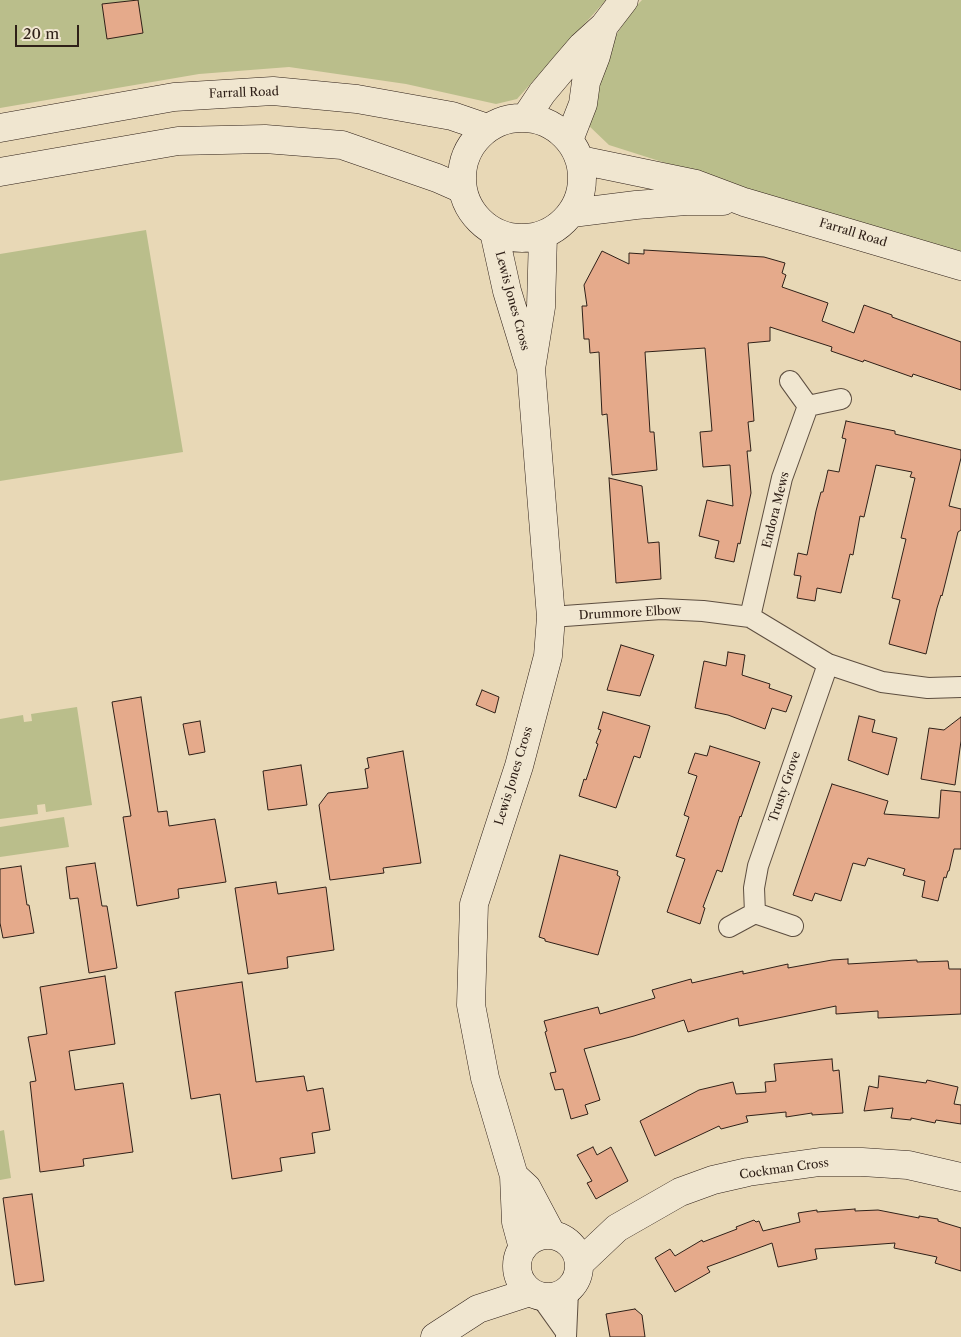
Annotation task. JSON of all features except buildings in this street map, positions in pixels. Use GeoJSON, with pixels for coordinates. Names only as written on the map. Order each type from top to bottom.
{"type":"FeatureCollection","features":[{"type":"Feature","properties":{"kind":"main road"},"geometry":{"type":"LineString","coordinates":[[526,117],[542,92],[582,46],[604,26],[624,0]]}},
{"type":"Feature","properties":{"kind":"main road"},"geometry":{"type":"LineString","coordinates":[[574,150],[586,82],[596,56],[604,26]]}},
{"type":"Feature","properties":{"kind":"main road","name":"Farrall Road"},"geometry":{"type":"LineString","coordinates":[[0,128],[174,96],[273,91],[357,99],[452,116],[487,128]]}},
{"type":"Feature","properties":{"kind":"main road","name":"Farrall Road"},"geometry":{"type":"LineString","coordinates":[[526,117],[542,121],[557,128],[574,150],[582,178],[580,196],[572,213],[559,226],[544,235],[527,239],[510,238],[494,232],[479,222],[468,207],[462,189],[462,166],[471,144],[487,128],[499,121],[512,118],[526,117]]}},
{"type":"Feature","properties":{"kind":"main road"},"geometry":{"type":"LineString","coordinates":[[0,172],[178,141],[265,139],[342,145],[437,178],[462,189]]}},
{"type":"Feature","properties":{"kind":"main road","name":"Farrall Road"},"geometry":{"type":"LineString","coordinates":[[574,150],[696,184],[744,202],[961,266]]}},
{"type":"Feature","properties":{"kind":"main road","name":"Farrall Road"},"geometry":{"type":"LineString","coordinates":[[572,213],[686,201],[744,202]]}},
{"type":"Feature","properties":{"kind":"main road","name":"Lewis Jones Cross"},"geometry":{"type":"LineString","coordinates":[[494,232],[508,291],[531,369],[551,617],[548,656],[519,766],[474,904],[471,1005],[485,1078],[514,1176],[516,1222],[528,1277]]}},
{"type":"Feature","properties":{"kind":"main road","name":"Lewis Jones Cross"},"geometry":{"type":"LineString","coordinates":[[531,369],[541,307],[544,235]]}},
{"type":"Feature","properties":{"kind":"main road","name":"Cockman Cross"},"geometry":{"type":"LineString","coordinates":[[580,1263],[617,1228],[680,1192],[713,1180],[755,1171],[820,1162],[908,1165],[961,1177]]}},
{"type":"Feature","properties":{"kind":"main road","name":"Lewis Jones Cross"},"geometry":{"type":"LineString","coordinates":[[514,1176],[527,1188],[557,1236]]}},
{"type":"Feature","properties":{"kind":"main road","name":"Cockman Cross"},"geometry":{"type":"LineString","coordinates":[[557,1236],[617,1228]]}},
{"type":"Feature","properties":{"kind":"main road"},"geometry":{"type":"LineString","coordinates":[[557,1236],[574,1248],[580,1263],[579,1274],[575,1283],[568,1291],[560,1296],[551,1298],[528,1277],[529,1242],[536,1238],[557,1236]]}},
{"type":"Feature","properties":{"kind":"main road"},"geometry":{"type":"LineString","coordinates":[[435,1337],[478,1309],[495,1288],[528,1277]]}},
{"type":"Feature","properties":{"kind":"street"},"geometry":{"type":"LineString","coordinates":[[790,381],[808,406],[842,399]]}},
{"type":"Feature","properties":{"kind":"street","name":"Endora Mews"},"geometry":{"type":"LineString","coordinates":[[750,617],[782,478],[808,406]]}},
{"type":"Feature","properties":{"kind":"street","name":"Drummore Elbow"},"geometry":{"type":"LineString","coordinates":[[551,617],[661,609],[703,611],[750,617],[828,664],[882,682],[928,688],[961,687]]}},
{"type":"Feature","properties":{"kind":"street","name":"Trusty Grove"},"geometry":{"type":"LineString","coordinates":[[755,913],[754,888],[758,866],[828,664]]}},
{"type":"Feature","properties":{"kind":"street"},"geometry":{"type":"LineString","coordinates":[[729,927],[755,913],[793,926]]}},
{"type":"Feature","properties":{"kind":"street","name":"Lewis Jones Cross"},"geometry":{"type":"LineString","coordinates":[[528,1277],[566,1334]]}},
{"type":"Feature","properties":{"kind":"street","name":"Lewis Jones Cross"},"geometry":{"type":"LineString","coordinates":[[566,1334],[568,1291]]}},
{"type":"Feature","properties":{"kind":"green space"},"geometry":{"type":"Polygon","coordinates":[[[0,0],[606,0],[517,99],[496,104],[406,84],[289,67],[199,74],[0,108],[0,0]]]}},
{"type":"Feature","properties":{"kind":"green space"},"geometry":{"type":"Polygon","coordinates":[[[642,0],[961,0],[961,257],[609,145],[587,124],[604,54],[633,9],[642,0]]]}},
{"type":"Feature","properties":{"kind":"green space"},"geometry":{"type":"Polygon","coordinates":[[[146,230],[183,452],[0,481],[0,254],[146,230]]]}},
{"type":"Feature","properties":{"kind":"green space"},"geometry":{"type":"Polygon","coordinates":[[[77,707],[92,805],[46,812],[45,804],[37,805],[38,814],[0,819],[0,719],[23,715],[24,722],[32,721],[31,714],[77,707]]]}},
{"type":"Feature","properties":{"kind":"green space"},"geometry":{"type":"Polygon","coordinates":[[[64,817],[69,847],[0,857],[0,827],[64,817]]]}},
{"type":"Feature","properties":{"kind":"green space"},"geometry":{"type":"Polygon","coordinates":[[[4,1130],[11,1178],[0,1180],[0,1131],[4,1130]]]}}]}
